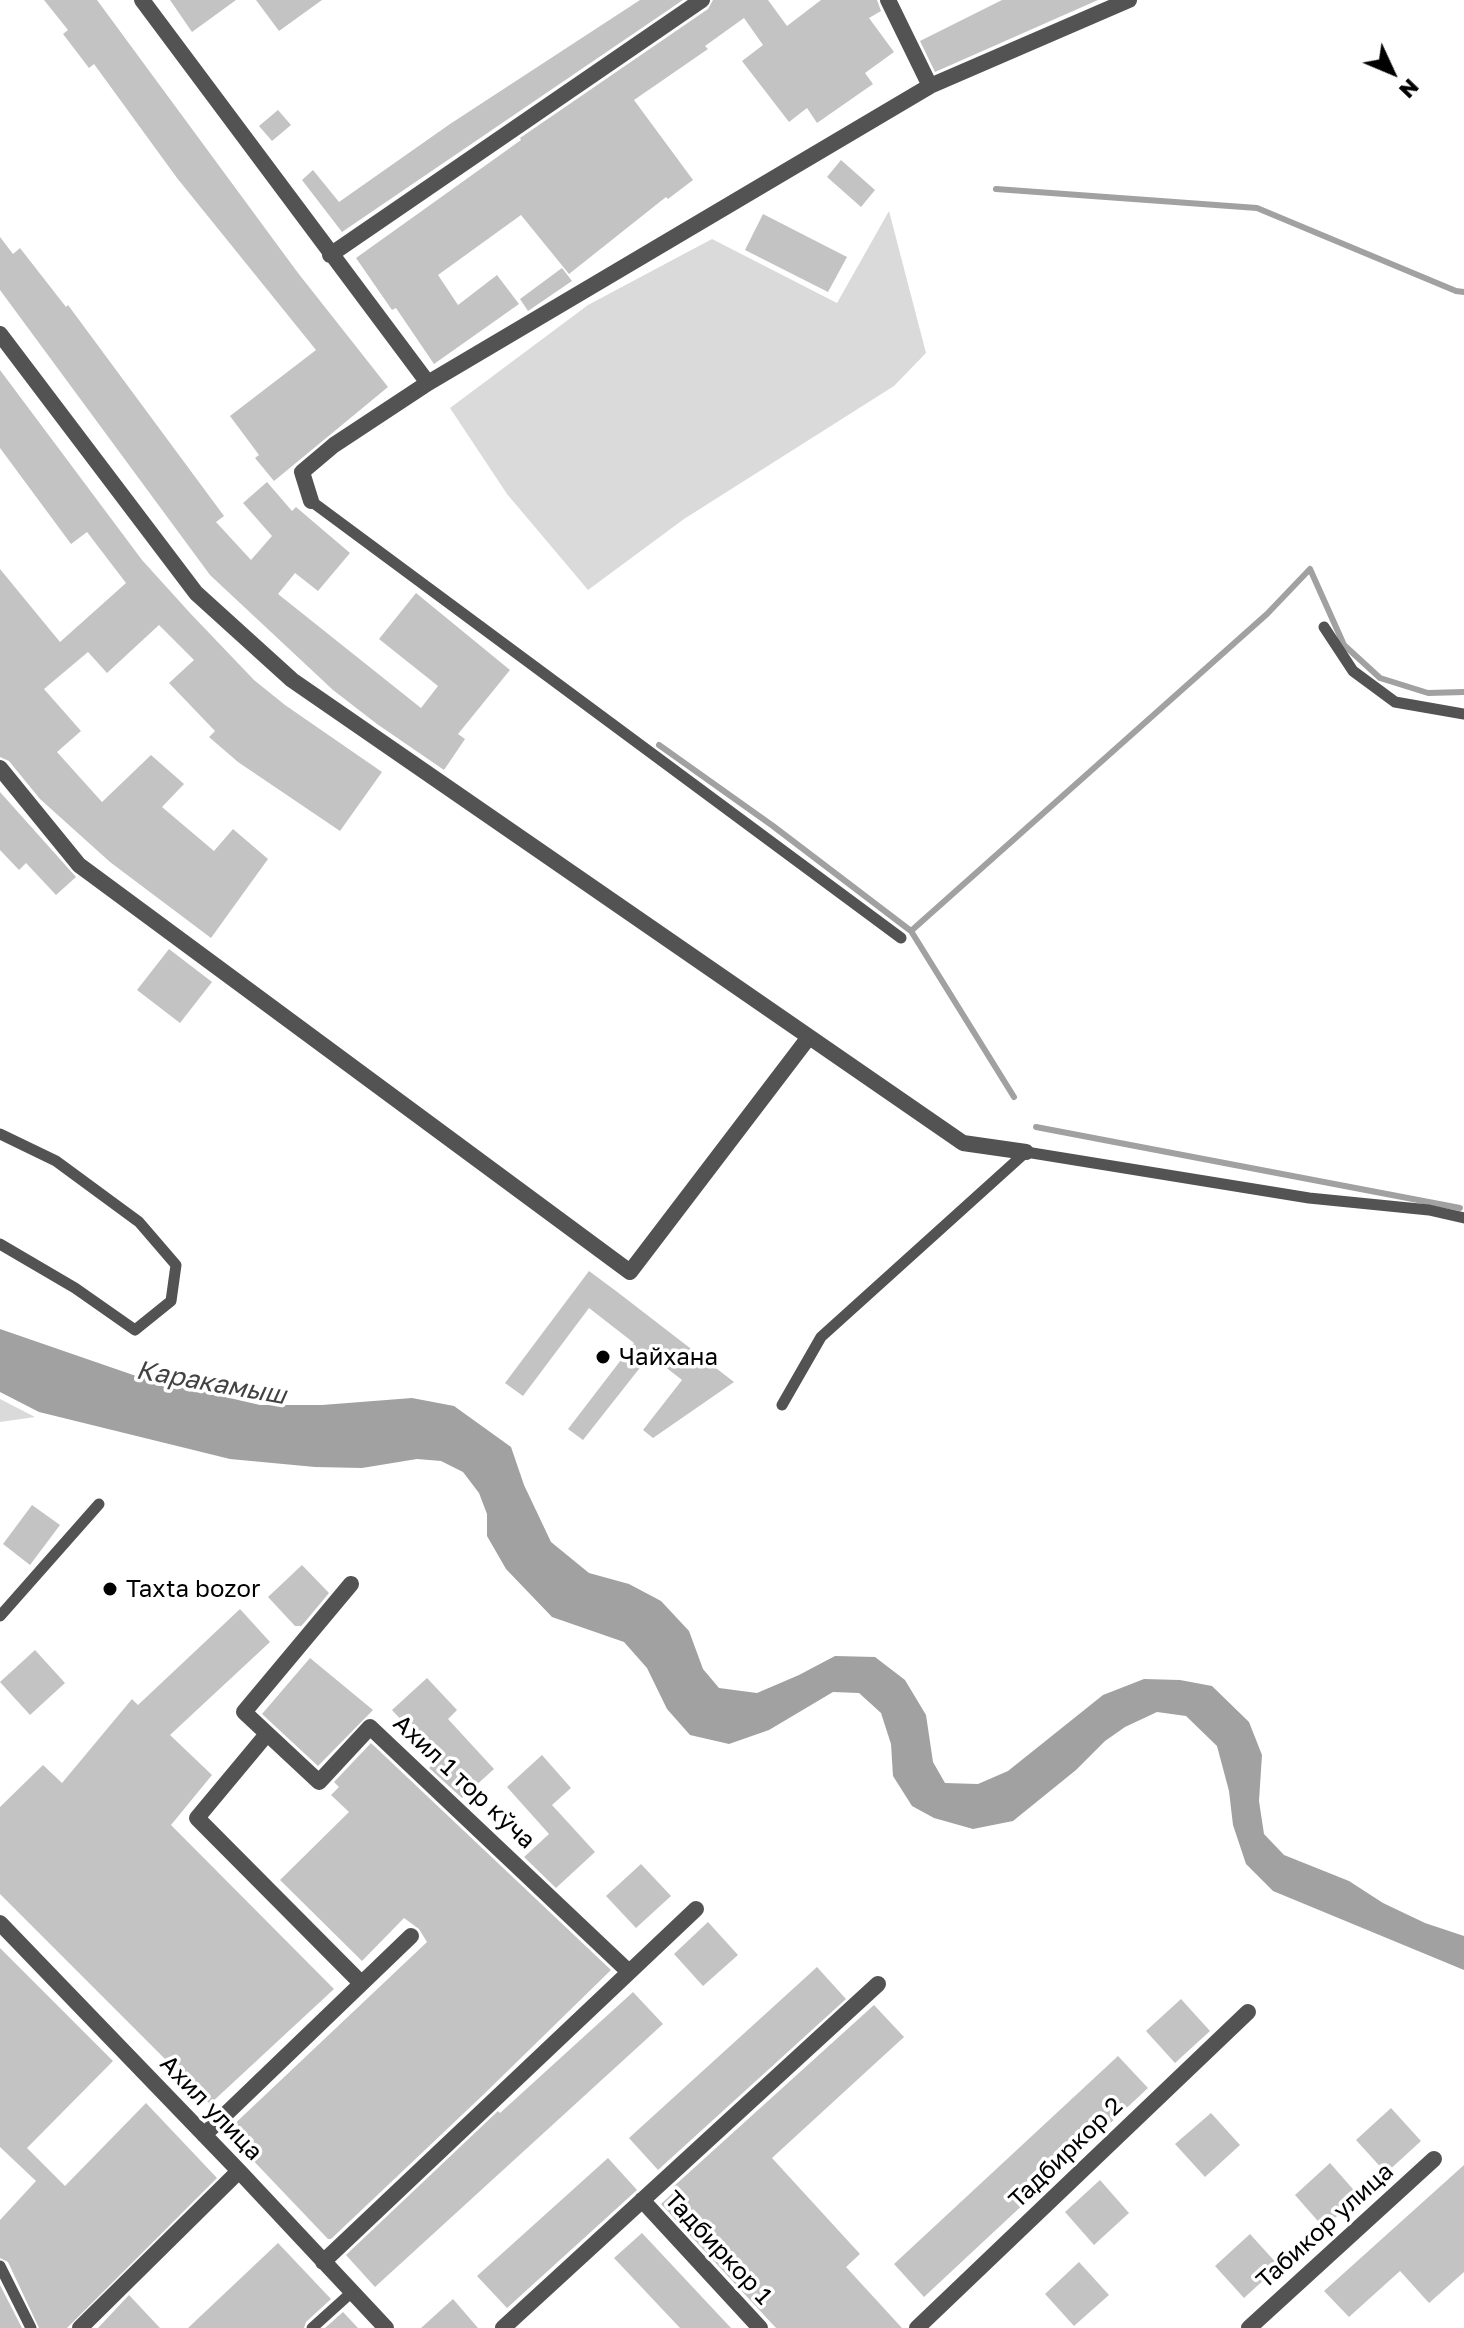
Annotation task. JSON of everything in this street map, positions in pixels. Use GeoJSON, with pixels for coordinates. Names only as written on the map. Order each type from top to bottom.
{"type":"FeatureCollection","features":[{"type":"Feature","properties":{"kind":"street"},"geometry":{"type":"LineString","coordinates":[[142,0],[428,383]]}},
{"type":"Feature","properties":{"kind":"street"},"geometry":{"type":"LineString","coordinates":[[330,255],[702,0]]}},
{"type":"Feature","properties":{"kind":"street"},"geometry":{"type":"LineString","coordinates":[[888,0],[930,86]]}},
{"type":"Feature","properties":{"kind":"street"},"geometry":{"type":"LineString","coordinates":[[311,501],[302,472],[334,445],[428,383],[930,86],[1129,0]]}},
{"type":"Feature","properties":{"kind":"street"},"geometry":{"type":"LineString","coordinates":[[0,334],[196,593],[292,680],[963,1143],[1026,1152]]}},
{"type":"Feature","properties":{"kind":"street"},"geometry":{"type":"LineString","coordinates":[[0,768],[79,865],[630,1272],[809,1037]]}},
{"type":"Feature","properties":{"kind":"street","name":"Ахил 1 тор кўча"},"geometry":{"type":"LineString","coordinates":[[351,1584],[244,1712],[319,1782],[370,1727],[629,1972]]}},
{"type":"Feature","properties":{"kind":"street"},"geometry":{"type":"LineString","coordinates":[[267,1734],[197,1818],[361,1983]]}},
{"type":"Feature","properties":{"kind":"street"},"geometry":{"type":"LineString","coordinates":[[323,2262],[696,1909]]}},
{"type":"Feature","properties":{"kind":"street","name":"Ахил улица"},"geometry":{"type":"LineString","coordinates":[[0,1923],[386,2328]]}},
{"type":"Feature","properties":{"kind":"street"},"geometry":{"type":"LineString","coordinates":[[204,2135],[411,1936]]}},
{"type":"Feature","properties":{"kind":"street"},"geometry":{"type":"LineString","coordinates":[[503,2328],[878,1984]]}},
{"type":"Feature","properties":{"kind":"street","name":"Тадбиркор 2"},"geometry":{"type":"LineString","coordinates":[[917,2328],[1248,2012]]}},
{"type":"Feature","properties":{"kind":"street","name":"Табикор улица"},"geometry":{"type":"LineString","coordinates":[[1249,2328],[1434,2159]]}},
{"type":"Feature","properties":{"kind":"street"},"geometry":{"type":"LineString","coordinates":[[80,2328],[239,2171]]}},
{"type":"Feature","properties":{"kind":"street","name":"Тадбиркор 1"},"geometry":{"type":"LineString","coordinates":[[642,2200],[760,2328]]}},
{"type":"Feature","properties":{"kind":"lane"},"geometry":{"type":"LineString","coordinates":[[311,501],[901,938]]}},
{"type":"Feature","properties":{"kind":"lane"},"geometry":{"type":"LineString","coordinates":[[1324,627],[1353,671],[1395,702],[1464,714]]}},
{"type":"Feature","properties":{"kind":"lane"},"geometry":{"type":"LineString","coordinates":[[0,1134],[56,1161],[139,1222],[176,1265],[171,1301],[135,1330],[75,1288],[0,1244]]}},
{"type":"Feature","properties":{"kind":"lane"},"geometry":{"type":"LineString","coordinates":[[782,1405],[821,1337],[1026,1152],[1309,1198],[1429,1210],[1464,1218]]}},
{"type":"Feature","properties":{"kind":"lane"},"geometry":{"type":"LineString","coordinates":[[0,1616],[99,1504]]}},
{"type":"Feature","properties":{"kind":"lane"},"geometry":{"type":"LineString","coordinates":[[0,2266],[31,2328]]}},
{"type":"Feature","properties":{"kind":"lane"},"geometry":{"type":"LineString","coordinates":[[312,2328],[352,2292]]}},
{"type":"Feature","properties":{"kind":"shaded area"},"geometry":{"type":"Polygon","coordinates":[[[889,211],[926,353],[894,386],[684,519],[588,590],[507,494],[450,408],[588,305],[712,239],[837,303],[889,211]]]}},
{"type":"Feature","properties":{"kind":"shaded area"},"geometry":{"type":"Polygon","coordinates":[[[0,1329],[139,1377],[260,1405],[322,1405],[412,1398],[454,1406],[511,1447],[524,1485],[551,1542],[589,1573],[629,1584],[661,1601],[689,1631],[703,1669],[719,1688],[757,1693],[835,1656],[875,1657],[905,1680],[926,1715],[933,1762],[945,1783],[978,1784],[1008,1771],[1103,1695],[1144,1679],[1180,1680],[1212,1686],[1249,1722],[1262,1755],[1259,1801],[1264,1834],[1284,1855],[1349,1881],[1383,1903],[1425,1923],[1464,1936],[1464,1970],[1273,1891],[1246,1864],[1233,1825],[1229,1791],[1217,1746],[1186,1716],[1157,1712],[1125,1727],[1013,1821],[973,1829],[934,1818],[912,1806],[893,1776],[891,1744],[881,1713],[859,1693],[833,1692],[769,1730],[729,1744],[690,1735],[667,1709],[647,1668],[624,1642],[552,1617],[506,1569],[487,1536],[487,1514],[479,1493],[463,1472],[441,1461],[417,1459],[362,1468],[230,1459],[39,1412],[0,1392],[0,1329]]]}},
{"type":"Feature","properties":{"kind":"shaded area"},"geometry":{"type":"Polygon","coordinates":[[[0,1399],[35,1417],[0,1422],[0,1399]]]}},
{"type":"Feature","properties":{"kind":"building"},"geometry":{"type":"Polygon","coordinates":[[[44,0],[97,0],[298,273],[388,387],[274,481],[255,458],[259,455],[230,416],[316,350],[177,178],[94,64],[89,68],[63,34],[68,30],[44,0]]]}},
{"type":"Feature","properties":{"kind":"building"},"geometry":{"type":"Polygon","coordinates":[[[170,0],[236,0],[192,32],[170,0]]]}},
{"type":"Feature","properties":{"kind":"building"},"geometry":{"type":"Polygon","coordinates":[[[256,0],[322,0],[279,31],[256,0]]]}},
{"type":"Feature","properties":{"kind":"building"},"geometry":{"type":"Polygon","coordinates":[[[640,0],[683,0],[342,232],[302,180],[313,170],[339,202],[450,124],[640,0]]]}},
{"type":"Feature","properties":{"kind":"building"},"geometry":{"type":"Polygon","coordinates":[[[713,0],[768,0],[787,26],[821,0],[877,0],[881,11],[869,18],[894,52],[865,73],[873,84],[817,123],[807,108],[789,122],[742,61],[763,45],[744,18],[705,46],[708,49],[634,100],[693,180],[668,199],[666,197],[569,274],[521,215],[438,275],[458,305],[497,275],[519,304],[434,364],[396,308],[392,310],[356,258],[520,138],[708,9],[713,0]]]}},
{"type":"Feature","properties":{"kind":"building"},"geometry":{"type":"Polygon","coordinates":[[[1002,0],[1098,0],[935,72],[920,41],[1002,0]]]}},
{"type":"Feature","properties":{"kind":"building"},"geometry":{"type":"Polygon","coordinates":[[[278,110],[291,125],[272,141],[259,126],[278,110]]]}},
{"type":"Feature","properties":{"kind":"building"},"geometry":{"type":"Polygon","coordinates":[[[841,160],[875,190],[861,207],[827,177],[841,160]]]}},
{"type":"Feature","properties":{"kind":"building"},"geometry":{"type":"Polygon","coordinates":[[[763,214],[847,257],[828,292],[745,250],[763,214]]]}},
{"type":"Feature","properties":{"kind":"building"},"geometry":{"type":"Polygon","coordinates":[[[0,237],[13,254],[20,248],[66,307],[68,305],[224,516],[216,522],[251,560],[272,536],[243,503],[267,482],[292,511],[296,507],[350,553],[318,591],[295,573],[278,594],[421,708],[438,686],[379,639],[416,593],[510,670],[458,734],[465,739],[444,770],[333,690],[210,575],[0,290],[0,237]]]}},
{"type":"Feature","properties":{"kind":"building"},"geometry":{"type":"Polygon","coordinates":[[[562,268],[572,281],[528,311],[520,299],[562,268]]]}},
{"type":"Feature","properties":{"kind":"building"},"geometry":{"type":"Polygon","coordinates":[[[0,370],[142,560],[190,613],[254,680],[382,772],[340,831],[238,762],[209,737],[215,731],[169,683],[194,660],[159,625],[107,673],[88,652],[44,689],[81,731],[57,752],[102,802],[151,755],[184,784],[162,807],[214,851],[233,829],[268,859],[211,938],[110,862],[40,799],[9,761],[0,757],[0,569],[60,642],[126,583],[87,532],[71,544],[0,448],[0,370]]]}},
{"type":"Feature","properties":{"kind":"building"},"geometry":{"type":"Polygon","coordinates":[[[0,792],[76,877],[56,895],[26,863],[19,870],[0,850],[0,792]]]}},
{"type":"Feature","properties":{"kind":"building"},"geometry":{"type":"Polygon","coordinates":[[[169,949],[212,982],[180,1023],[137,990],[169,949]]]}},
{"type":"Feature","properties":{"kind":"building"},"geometry":{"type":"Polygon","coordinates":[[[589,1271],[734,1382],[653,1438],[643,1430],[682,1380],[650,1355],[583,1440],[568,1429],[634,1343],[589,1308],[523,1396],[505,1383],[589,1271]]]}},
{"type":"Feature","properties":{"kind":"building"},"geometry":{"type":"Polygon","coordinates":[[[32,1505],[60,1525],[30,1565],[3,1544],[32,1505]]]}},
{"type":"Feature","properties":{"kind":"building"},"geometry":{"type":"Polygon","coordinates":[[[302,1565],[329,1593],[301,1626],[295,1626],[268,1597],[302,1565]]]}},
{"type":"Feature","properties":{"kind":"building"},"geometry":{"type":"Polygon","coordinates":[[[240,1609],[270,1642],[170,1735],[212,1775],[171,1825],[334,1989],[210,2104],[0,1894],[0,1807],[43,1765],[62,1783],[132,1699],[138,1705],[240,1609]]]}},
{"type":"Feature","properties":{"kind":"building"},"geometry":{"type":"Polygon","coordinates":[[[35,1650],[65,1683],[30,1715],[0,1682],[35,1650]]]}},
{"type":"Feature","properties":{"kind":"building"},"geometry":{"type":"Polygon","coordinates":[[[310,1658],[373,1710],[318,1766],[262,1714],[310,1658]]]}},
{"type":"Feature","properties":{"kind":"building"},"geometry":{"type":"Polygon","coordinates":[[[427,1678],[457,1710],[448,1719],[494,1769],[462,1798],[429,1768],[438,1760],[392,1710],[427,1678]]]}},
{"type":"Feature","properties":{"kind":"building"},"geometry":{"type":"Polygon","coordinates":[[[371,1743],[611,1970],[483,2095],[328,2239],[226,2132],[427,1942],[419,1929],[404,1918],[362,1961],[280,1880],[349,1812],[331,1795],[339,1787],[334,1782],[371,1743]]]}},
{"type":"Feature","properties":{"kind":"building"},"geometry":{"type":"Polygon","coordinates":[[[542,1755],[571,1788],[552,1805],[595,1852],[556,1888],[524,1857],[549,1834],[507,1787],[542,1755]]]}},
{"type":"Feature","properties":{"kind":"building"},"geometry":{"type":"Polygon","coordinates":[[[641,1864],[671,1896],[636,1928],[606,1896],[641,1864]]]}},
{"type":"Feature","properties":{"kind":"building"},"geometry":{"type":"Polygon","coordinates":[[[708,1922],[738,1955],[703,1986],[674,1954],[708,1922]]]}},
{"type":"Feature","properties":{"kind":"building"},"geometry":{"type":"Polygon","coordinates":[[[0,1948],[113,2061],[27,2148],[65,2186],[146,2103],[217,2178],[67,2328],[39,2328],[8,2262],[0,2258],[0,2220],[36,2181],[0,2147],[0,1948]]]}},
{"type":"Feature","properties":{"kind":"building"},"geometry":{"type":"Polygon","coordinates":[[[817,1967],[846,1999],[658,2170],[629,2138],[817,1967]]]}},
{"type":"Feature","properties":{"kind":"building"},"geometry":{"type":"Polygon","coordinates":[[[633,1992],[663,2024],[375,2287],[346,2255],[498,2111],[500,2113],[633,1992]]]}},
{"type":"Feature","properties":{"kind":"building"},"geometry":{"type":"Polygon","coordinates":[[[1181,1999],[1210,2031],[1175,2063],[1146,2031],[1181,1999]]]}},
{"type":"Feature","properties":{"kind":"building"},"geometry":{"type":"Polygon","coordinates":[[[874,2005],[904,2037],[772,2158],[860,2254],[846,2267],[902,2328],[776,2328],[661,2204],[676,2190],[673,2187],[874,2005]]]}},
{"type":"Feature","properties":{"kind":"building"},"geometry":{"type":"Polygon","coordinates":[[[1118,2056],[1148,2088],[924,2297],[894,2264],[1118,2056]]]}},
{"type":"Feature","properties":{"kind":"building"},"geometry":{"type":"Polygon","coordinates":[[[1391,2108],[1421,2141],[1386,2173],[1356,2140],[1391,2108]]]}},
{"type":"Feature","properties":{"kind":"building"},"geometry":{"type":"Polygon","coordinates":[[[1211,2113],[1240,2145],[1205,2177],[1175,2144],[1211,2113]]]}},
{"type":"Feature","properties":{"kind":"building"},"geometry":{"type":"Polygon","coordinates":[[[608,2158],[637,2190],[507,2308],[477,2276],[608,2158]]]}},
{"type":"Feature","properties":{"kind":"building"},"geometry":{"type":"Polygon","coordinates":[[[1330,2163],[1359,2196],[1324,2228],[1295,2195],[1330,2163]]]}},
{"type":"Feature","properties":{"kind":"building"},"geometry":{"type":"Polygon","coordinates":[[[1464,2165],[1464,2272],[1429,2303],[1400,2271],[1349,2317],[1324,2291],[1464,2165]]]}},
{"type":"Feature","properties":{"kind":"building"},"geometry":{"type":"Polygon","coordinates":[[[1100,2180],[1129,2213],[1094,2245],[1065,2212],[1100,2180]]]}},
{"type":"Feature","properties":{"kind":"building"},"geometry":{"type":"Polygon","coordinates":[[[642,2233],[731,2328],[680,2328],[614,2258],[642,2233]]]}},
{"type":"Feature","properties":{"kind":"building"},"geometry":{"type":"Polygon","coordinates":[[[1250,2234],[1279,2266],[1244,2298],[1215,2266],[1250,2234]]]}},
{"type":"Feature","properties":{"kind":"building"},"geometry":{"type":"Polygon","coordinates":[[[278,2243],[331,2299],[306,2322],[304,2328],[188,2328],[278,2243]]]}},
{"type":"Feature","properties":{"kind":"building"},"geometry":{"type":"Polygon","coordinates":[[[1079,2262],[1109,2295],[1074,2326],[1045,2294],[1079,2262]]]}},
{"type":"Feature","properties":{"kind":"building"},"geometry":{"type":"Polygon","coordinates":[[[0,2285],[22,2328],[0,2328],[0,2285]]]}},
{"type":"Feature","properties":{"kind":"building"},"geometry":{"type":"Polygon","coordinates":[[[129,2295],[160,2328],[98,2328],[129,2295]]]}},
{"type":"Feature","properties":{"kind":"building"},"geometry":{"type":"Polygon","coordinates":[[[453,2299],[478,2328],[421,2328],[453,2299]]]}},
{"type":"Feature","properties":{"kind":"building"},"geometry":{"type":"Polygon","coordinates":[[[343,2312],[358,2328],[325,2328],[343,2312]]]}},
{"type":"Feature","properties":{"kind":"waterway"},"geometry":{"type":"LineString","coordinates":[[996,189],[1257,208],[1464,292]]}},
{"type":"Feature","properties":{"kind":"waterway"},"geometry":{"type":"LineString","coordinates":[[911,931],[1267,614],[1310,569],[1344,645],[1380,678],[1428,693],[1464,692]]}},
{"type":"Feature","properties":{"kind":"waterway"},"geometry":{"type":"LineString","coordinates":[[659,745],[773,826],[911,931],[1014,1097]]}},
{"type":"Feature","properties":{"kind":"waterway"},"geometry":{"type":"LineString","coordinates":[[1036,1127],[1460,1208]]}},
{"type":"Feature","properties":{"kind":"place","name":"Чайхана"},"geometry":{"type":"Point","coordinates":[603,1357]}},
{"type":"Feature","properties":{"kind":"place","name":"Taxta bozor"},"geometry":{"type":"Point","coordinates":[110,1589]}},
{"type":"Feature","properties":{"kind":"water label","name":"Каракамыш"},"geometry":{"type":"Point","coordinates":[211,1383]}}]}
